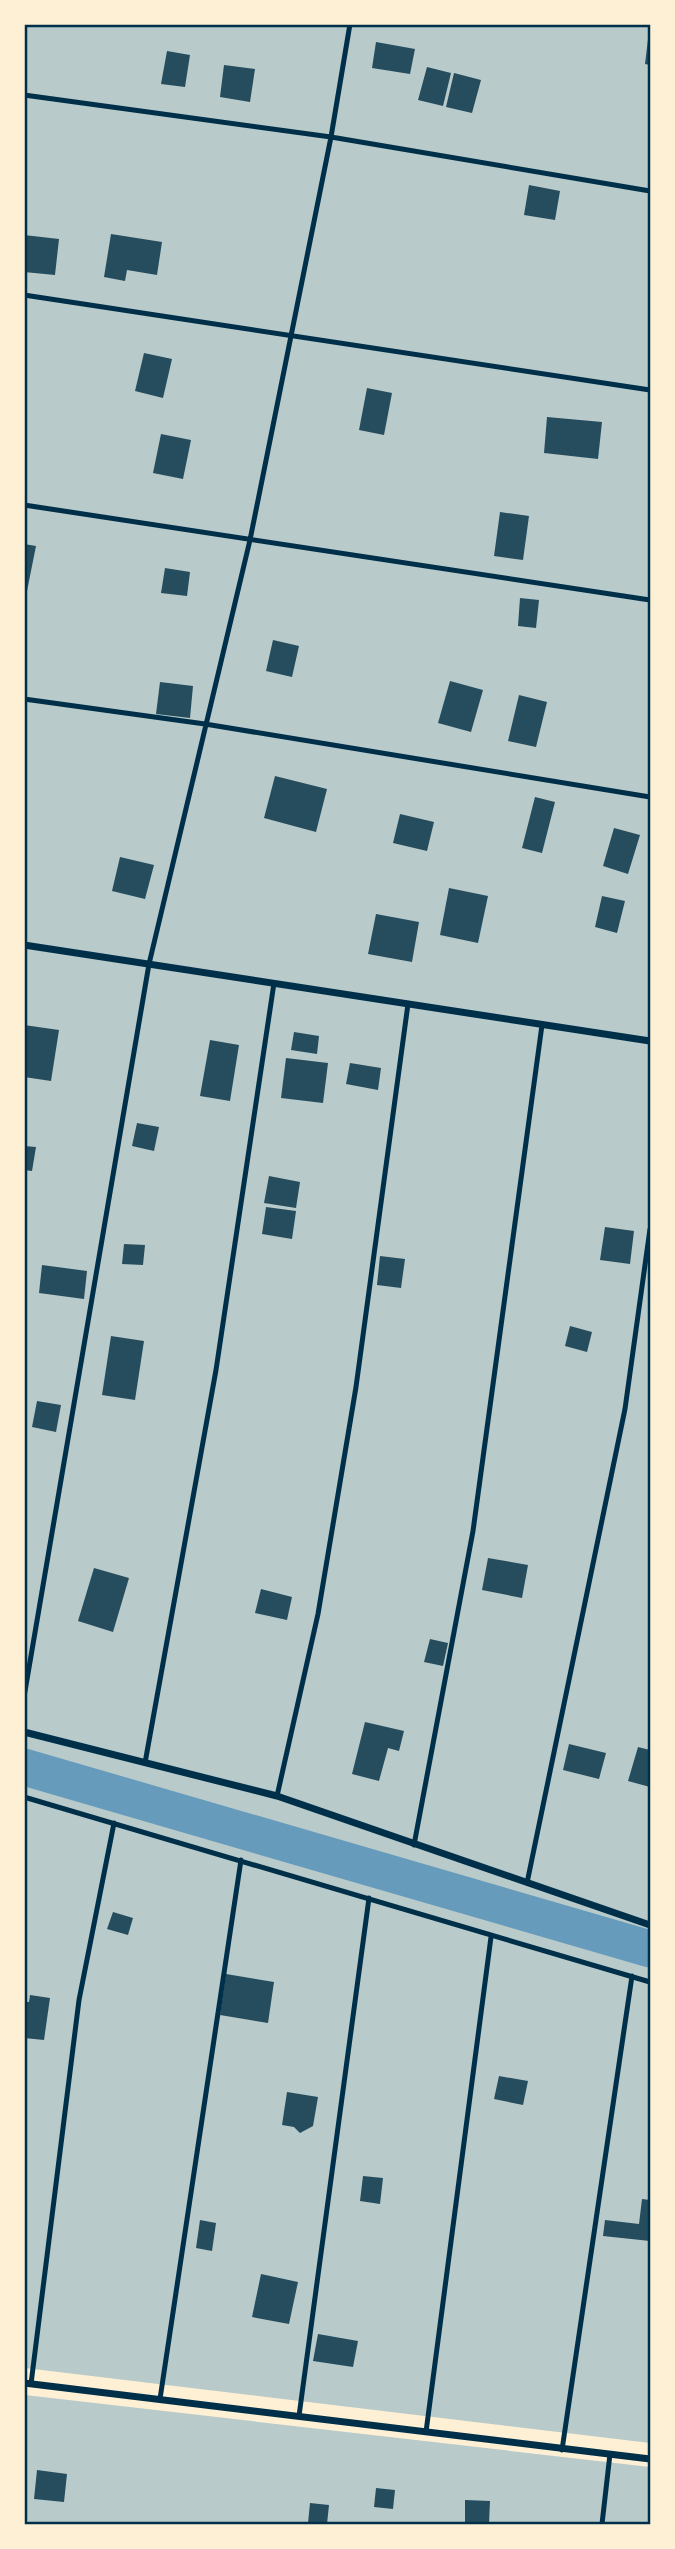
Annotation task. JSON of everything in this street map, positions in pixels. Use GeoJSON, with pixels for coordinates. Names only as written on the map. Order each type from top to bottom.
{"type":"FeatureCollection","features":[{"type":"Feature","properties":{"kind":"street"},"geometry":{"type":"LineString","coordinates":[[24,945],[650,1041]]}},
{"type":"Feature","properties":{"kind":"street"},"geometry":{"type":"LineString","coordinates":[[24,1732],[277,1796],[650,1925]]}},
{"type":"Feature","properties":{"kind":"street"},"geometry":{"type":"LineString","coordinates":[[28,2383],[650,2459]]}},
{"type":"Feature","properties":{"kind":"lane"},"geometry":{"type":"LineString","coordinates":[[24,1697],[149,964],[250,540],[331,137],[350,24]]}},
{"type":"Feature","properties":{"kind":"lane"},"geometry":{"type":"LineString","coordinates":[[24,95],[331,137],[650,191]]}},
{"type":"Feature","properties":{"kind":"lane"},"geometry":{"type":"LineString","coordinates":[[24,295],[650,390]]}},
{"type":"Feature","properties":{"kind":"lane"},"geometry":{"type":"LineString","coordinates":[[24,505],[650,600]]}},
{"type":"Feature","properties":{"kind":"lane"},"geometry":{"type":"LineString","coordinates":[[24,699],[205,724],[650,797]]}},
{"type":"Feature","properties":{"kind":"lane"},"geometry":{"type":"LineString","coordinates":[[145,1763],[216,1370],[274,983]]}},
{"type":"Feature","properties":{"kind":"lane"},"geometry":{"type":"LineString","coordinates":[[277,1796],[318,1614],[334,1521],[356,1387],[408,1004]]}},
{"type":"Feature","properties":{"kind":"lane"},"geometry":{"type":"LineString","coordinates":[[414,1845],[473,1531],[542,1025]]}},
{"type":"Feature","properties":{"kind":"lane"},"geometry":{"type":"LineString","coordinates":[[527,1883],[620,1435],[650,1229]]}},
{"type":"Feature","properties":{"kind":"lane"},"geometry":{"type":"LineString","coordinates":[[24,1797],[650,1982]]}},
{"type":"Feature","properties":{"kind":"lane"},"geometry":{"type":"LineString","coordinates":[[28,2383],[79,2000],[114,1823]]}},
{"type":"Feature","properties":{"kind":"lane"},"geometry":{"type":"LineString","coordinates":[[160,2399],[240,1860]]}},
{"type":"Feature","properties":{"kind":"lane"},"geometry":{"type":"LineString","coordinates":[[299,2416],[369,1898]]}},
{"type":"Feature","properties":{"kind":"lane"},"geometry":{"type":"LineString","coordinates":[[426,2432],[491,1937]]}},
{"type":"Feature","properties":{"kind":"lane"},"geometry":{"type":"LineString","coordinates":[[562,2450],[632,1976]]}},
{"type":"Feature","properties":{"kind":"lane"},"geometry":{"type":"LineString","coordinates":[[602,2525],[610,2454]]}},
{"type":"Feature","properties":{"kind":"shaded area"},"geometry":{"type":"Polygon","coordinates":[[[25,25],[650,25],[650,2443],[25,2368],[25,25]]]}},
{"type":"Feature","properties":{"kind":"shaded area"},"geometry":{"type":"Polygon","coordinates":[[[25,2395],[650,2467],[650,2524],[25,2524],[25,2395]]]}},
{"type":"Feature","properties":{"kind":"building"},"geometry":{"type":"Polygon","coordinates":[[[650,31],[650,65],[645,64],[650,31]]]}},
{"type":"Feature","properties":{"kind":"building"},"geometry":{"type":"Polygon","coordinates":[[[376,42],[415,49],[410,74],[372,68],[376,42]]]}},
{"type":"Feature","properties":{"kind":"building"},"geometry":{"type":"Polygon","coordinates":[[[167,51],[190,55],[185,87],[161,84],[167,51]]]}},
{"type":"Feature","properties":{"kind":"building"},"geometry":{"type":"Polygon","coordinates":[[[224,65],[255,69],[250,102],[220,97],[224,65]]]}},
{"type":"Feature","properties":{"kind":"building"},"geometry":{"type":"Polygon","coordinates":[[[427,67],[451,73],[443,106],[418,100],[427,67]]]}},
{"type":"Feature","properties":{"kind":"building"},"geometry":{"type":"Polygon","coordinates":[[[454,73],[481,80],[472,113],[446,107],[454,73]]]}},
{"type":"Feature","properties":{"kind":"building"},"geometry":{"type":"Polygon","coordinates":[[[529,185],[560,191],[555,220],[524,215],[529,185]]]}},
{"type":"Feature","properties":{"kind":"building"},"geometry":{"type":"Polygon","coordinates":[[[111,234],[162,242],[157,275],[127,270],[125,281],[104,277],[111,234]]]}},
{"type":"Feature","properties":{"kind":"building"},"geometry":{"type":"Polygon","coordinates":[[[24,235],[59,239],[55,275],[24,272],[24,235]]]}},
{"type":"Feature","properties":{"kind":"building"},"geometry":{"type":"Polygon","coordinates":[[[144,353],[172,359],[163,398],[135,391],[144,353]]]}},
{"type":"Feature","properties":{"kind":"building"},"geometry":{"type":"Polygon","coordinates":[[[367,388],[392,393],[384,435],[359,430],[367,388]]]}},
{"type":"Feature","properties":{"kind":"building"},"geometry":{"type":"Polygon","coordinates":[[[547,417],[602,422],[598,459],[544,453],[547,417]]]}},
{"type":"Feature","properties":{"kind":"building"},"geometry":{"type":"Polygon","coordinates":[[[161,434],[191,440],[183,479],[153,473],[161,434]]]}},
{"type":"Feature","properties":{"kind":"building"},"geometry":{"type":"Polygon","coordinates":[[[500,512],[529,516],[523,560],[494,556],[500,512]]]}},
{"type":"Feature","properties":{"kind":"building"},"geometry":{"type":"Polygon","coordinates":[[[24,544],[36,546],[27,591],[24,591],[24,544]]]}},
{"type":"Feature","properties":{"kind":"building"},"geometry":{"type":"Polygon","coordinates":[[[165,568],[190,572],[187,596],[161,593],[165,568]]]}},
{"type":"Feature","properties":{"kind":"building"},"geometry":{"type":"Polygon","coordinates":[[[520,598],[539,600],[536,628],[518,626],[520,598]]]}},
{"type":"Feature","properties":{"kind":"building"},"geometry":{"type":"Polygon","coordinates":[[[273,640],[299,646],[292,677],[266,671],[273,640]]]}},
{"type":"Feature","properties":{"kind":"building"},"geometry":{"type":"Polygon","coordinates":[[[450,681],[483,690],[471,732],[438,723],[450,681]]]}},
{"type":"Feature","properties":{"kind":"building"},"geometry":{"type":"Polygon","coordinates":[[[160,682],[193,686],[190,718],[156,714],[160,682]]]}},
{"type":"Feature","properties":{"kind":"building"},"geometry":{"type":"Polygon","coordinates":[[[519,695],[547,702],[536,747],[508,741],[519,695]]]}},
{"type":"Feature","properties":{"kind":"building"},"geometry":{"type":"Polygon","coordinates":[[[275,776],[327,789],[316,832],[264,818],[275,776]]]}},
{"type":"Feature","properties":{"kind":"building"},"geometry":{"type":"Polygon","coordinates":[[[535,797],[555,802],[542,853],[522,848],[535,797]]]}},
{"type":"Feature","properties":{"kind":"building"},"geometry":{"type":"Polygon","coordinates":[[[400,814],[434,822],[427,851],[393,843],[400,814]]]}},
{"type":"Feature","properties":{"kind":"building"},"geometry":{"type":"Polygon","coordinates":[[[614,828],[640,835],[628,874],[603,866],[614,828]]]}},
{"type":"Feature","properties":{"kind":"building"},"geometry":{"type":"Polygon","coordinates":[[[120,857],[154,865],[145,899],[112,891],[120,857]]]}},
{"type":"Feature","properties":{"kind":"building"},"geometry":{"type":"Polygon","coordinates":[[[449,888],[488,896],[478,943],[440,935],[449,888]]]}},
{"type":"Feature","properties":{"kind":"building"},"geometry":{"type":"Polygon","coordinates":[[[602,896],[625,901],[617,933],[595,927],[602,896]]]}},
{"type":"Feature","properties":{"kind":"building"},"geometry":{"type":"Polygon","coordinates":[[[376,914],[419,922],[412,962],[368,954],[376,914]]]}},
{"type":"Feature","properties":{"kind":"building"},"geometry":{"type":"Polygon","coordinates":[[[24,1025],[59,1030],[51,1081],[24,1077],[24,1025]]]}},
{"type":"Feature","properties":{"kind":"building"},"geometry":{"type":"Polygon","coordinates":[[[294,1032],[319,1036],[317,1054],[291,1050],[294,1032]]]}},
{"type":"Feature","properties":{"kind":"building"},"geometry":{"type":"Polygon","coordinates":[[[210,1040],[239,1045],[230,1101],[200,1096],[210,1040]]]}},
{"type":"Feature","properties":{"kind":"building"},"geometry":{"type":"Polygon","coordinates":[[[286,1058],[328,1063],[323,1103],[281,1098],[286,1058]]]}},
{"type":"Feature","properties":{"kind":"building"},"geometry":{"type":"Polygon","coordinates":[[[350,1063],[381,1068],[378,1090],[346,1084],[350,1063]]]}},
{"type":"Feature","properties":{"kind":"building"},"geometry":{"type":"Polygon","coordinates":[[[137,1123],[159,1127],[154,1151],[132,1146],[137,1123]]]}},
{"type":"Feature","properties":{"kind":"building"},"geometry":{"type":"Polygon","coordinates":[[[24,1146],[36,1147],[32,1171],[24,1170],[24,1146]]]}},
{"type":"Feature","properties":{"kind":"building"},"geometry":{"type":"Polygon","coordinates":[[[269,1176],[300,1182],[296,1208],[264,1203],[269,1176]]]}},
{"type":"Feature","properties":{"kind":"building"},"geometry":{"type":"Polygon","coordinates":[[[266,1207],[296,1211],[292,1239],[262,1234],[266,1207]]]}},
{"type":"Feature","properties":{"kind":"building"},"geometry":{"type":"Polygon","coordinates":[[[605,1227],[634,1231],[630,1264],[600,1260],[605,1227]]]}},
{"type":"Feature","properties":{"kind":"building"},"geometry":{"type":"Polygon","coordinates":[[[124,1244],[145,1245],[143,1265],[122,1264],[124,1244]]]}},
{"type":"Feature","properties":{"kind":"building"},"geometry":{"type":"Polygon","coordinates":[[[380,1256],[405,1259],[401,1288],[377,1285],[380,1256]]]}},
{"type":"Feature","properties":{"kind":"building"},"geometry":{"type":"Polygon","coordinates":[[[42,1265],[87,1271],[84,1299],[39,1293],[42,1265]]]}},
{"type":"Feature","properties":{"kind":"building"},"geometry":{"type":"Polygon","coordinates":[[[570,1326],[592,1332],[587,1352],[565,1346],[570,1326]]]}},
{"type":"Feature","properties":{"kind":"building"},"geometry":{"type":"Polygon","coordinates":[[[111,1336],[144,1341],[135,1400],[102,1395],[111,1336]]]}},
{"type":"Feature","properties":{"kind":"building"},"geometry":{"type":"Polygon","coordinates":[[[37,1401],[61,1405],[56,1432],[32,1427],[37,1401]]]}},
{"type":"Feature","properties":{"kind":"building"},"geometry":{"type":"Polygon","coordinates":[[[488,1558],[528,1565],[522,1598],[482,1590],[488,1558]]]}},
{"type":"Feature","properties":{"kind":"building"},"geometry":{"type":"Polygon","coordinates":[[[94,1568],[129,1578],[113,1632],[78,1621],[94,1568]]]}},
{"type":"Feature","properties":{"kind":"building"},"geometry":{"type":"Polygon","coordinates":[[[261,1589],[292,1597],[287,1620],[255,1613],[261,1589]]]}},
{"type":"Feature","properties":{"kind":"building"},"geometry":{"type":"Polygon","coordinates":[[[430,1639],[448,1643],[443,1666],[424,1662],[430,1639]]]}},
{"type":"Feature","properties":{"kind":"building"},"geometry":{"type":"Polygon","coordinates":[[[365,1722],[404,1731],[399,1751],[388,1748],[379,1781],[352,1774],[365,1722]]]}},
{"type":"Feature","properties":{"kind":"building"},"geometry":{"type":"Polygon","coordinates":[[[569,1744],[606,1753],[599,1779],[563,1770],[569,1744]]]}},
{"type":"Feature","properties":{"kind":"building"},"geometry":{"type":"Polygon","coordinates":[[[638,1747],[650,1750],[650,1787],[628,1781],[638,1747]]]}},
{"type":"Feature","properties":{"kind":"building"},"geometry":{"type":"Polygon","coordinates":[[[113,1912],[133,1918],[128,1935],[107,1929],[113,1912]]]}},
{"type":"Feature","properties":{"kind":"building"},"geometry":{"type":"Polygon","coordinates":[[[226,1974],[274,1982],[268,2023],[220,2015],[226,1974]]]}},
{"type":"Feature","properties":{"kind":"building"},"geometry":{"type":"Polygon","coordinates":[[[30,1995],[50,1998],[44,2040],[24,2038],[24,2002],[29,2002],[30,1995]]]}},
{"type":"Feature","properties":{"kind":"building"},"geometry":{"type":"Polygon","coordinates":[[[499,2076],[528,2081],[523,2105],[494,2099],[499,2076]]]}},
{"type":"Feature","properties":{"kind":"building"},"geometry":{"type":"Polygon","coordinates":[[[287,2092],[318,2097],[313,2126],[300,2133],[294,2127],[282,2125],[287,2092]]]}},
{"type":"Feature","properties":{"kind":"building"},"geometry":{"type":"Polygon","coordinates":[[[363,2176],[383,2178],[380,2204],[360,2201],[363,2176]]]}},
{"type":"Feature","properties":{"kind":"building"},"geometry":{"type":"Polygon","coordinates":[[[642,2199],[650,2200],[650,2241],[603,2236],[605,2220],[639,2224],[642,2199]]]}},
{"type":"Feature","properties":{"kind":"building"},"geometry":{"type":"Polygon","coordinates":[[[200,2220],[216,2223],[212,2251],[196,2248],[200,2220]]]}},
{"type":"Feature","properties":{"kind":"building"},"geometry":{"type":"Polygon","coordinates":[[[261,2274],[298,2282],[289,2324],[252,2317],[261,2274]]]}},
{"type":"Feature","properties":{"kind":"building"},"geometry":{"type":"Polygon","coordinates":[[[318,2334],[358,2341],[353,2367],[313,2361],[318,2334]]]}},
{"type":"Feature","properties":{"kind":"building"},"geometry":{"type":"Polygon","coordinates":[[[37,2470],[67,2474],[64,2502],[34,2499],[37,2470]]]}},
{"type":"Feature","properties":{"kind":"building"},"geometry":{"type":"Polygon","coordinates":[[[376,2488],[395,2490],[393,2509],[374,2507],[376,2488]]]}},
{"type":"Feature","properties":{"kind":"building"},"geometry":{"type":"Polygon","coordinates":[[[465,2500],[490,2501],[489,2524],[465,2524],[465,2500]]]}},
{"type":"Feature","properties":{"kind":"building"},"geometry":{"type":"Polygon","coordinates":[[[310,2503],[329,2505],[327,2524],[308,2523],[310,2503]]]}},
{"type":"Feature","properties":{"kind":"waterway"},"geometry":{"type":"LineString","coordinates":[[24,1767],[650,1949]]}}]}
